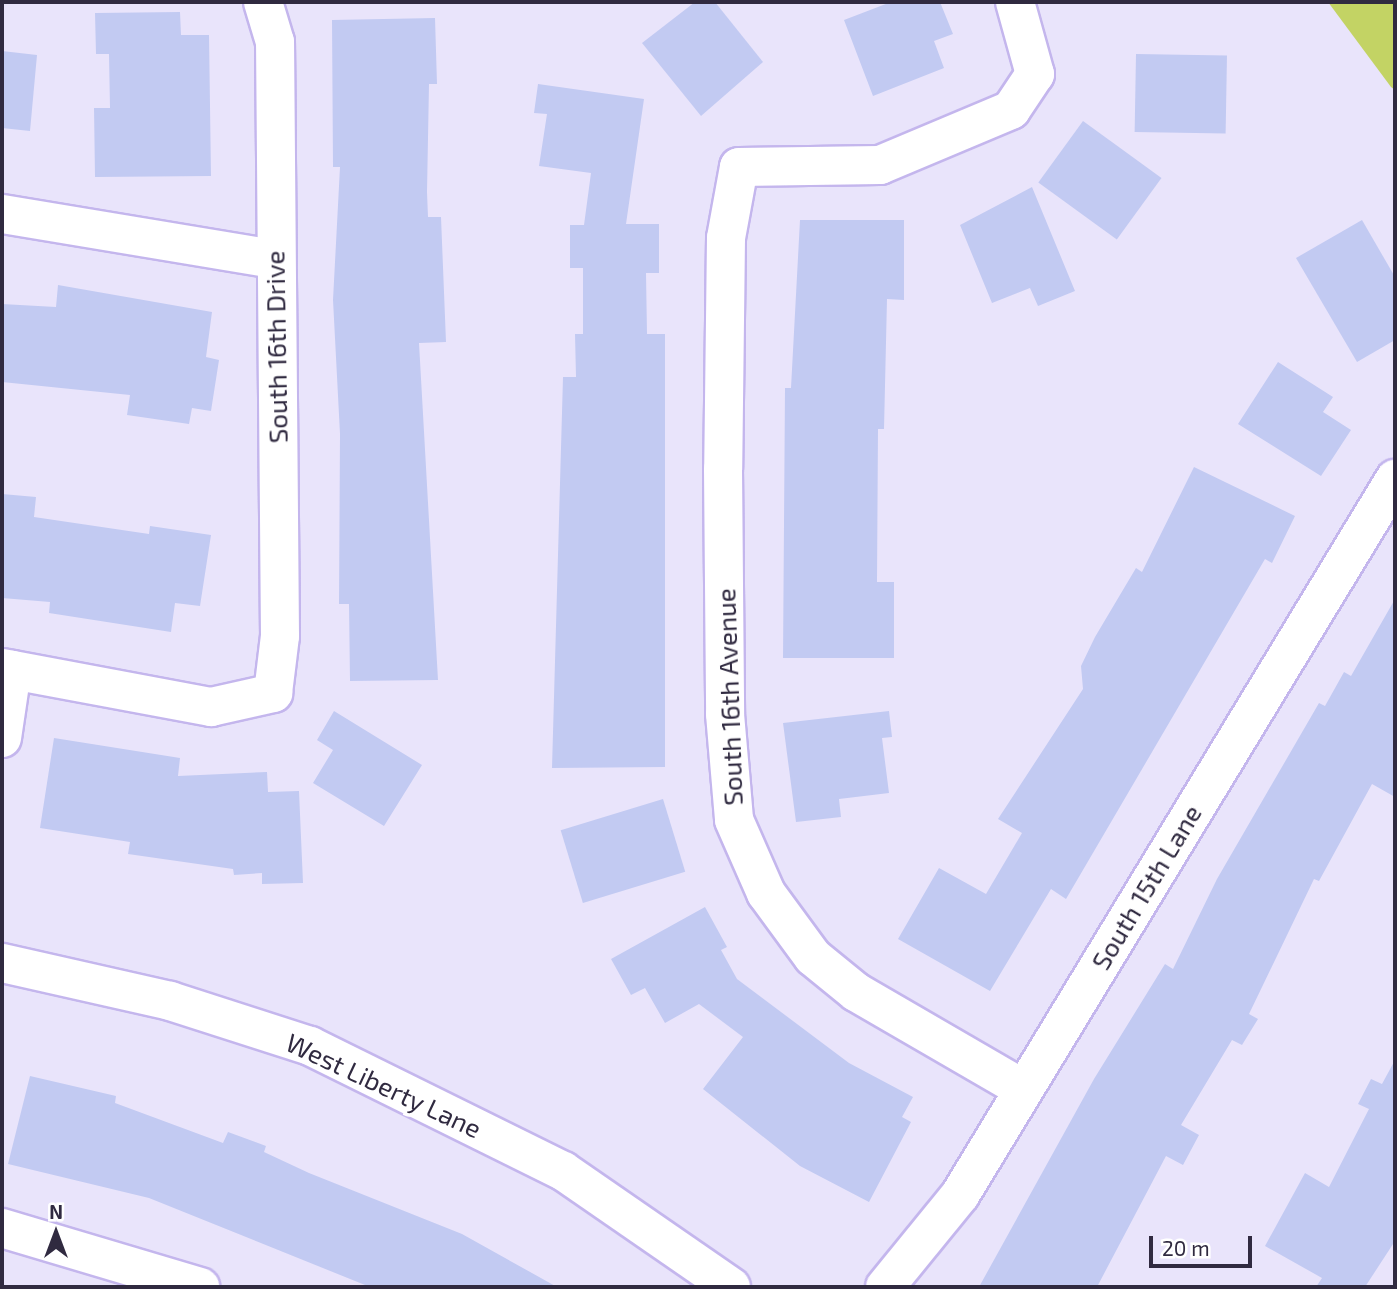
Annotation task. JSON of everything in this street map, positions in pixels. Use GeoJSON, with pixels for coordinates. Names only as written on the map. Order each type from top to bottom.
{"type":"FeatureCollection","features":[{"type":"Feature","properties":{"kind":"street","name":"South 16th Drive"},"geometry":{"type":"LineString","coordinates":[[7,669],[211,706],[273,693],[280,636],[274,259],[275,42],[263,2]]}},
{"type":"Feature","properties":{"kind":"street","name":"South 16th Avenue"},"geometry":{"type":"LineString","coordinates":[[1015,2],[1035,74],[1011,110],[880,165],[739,167],[726,238],[723,469],[725,714],[734,820],[766,893],[813,957],[856,992],[1023,1089]]}},
{"type":"Feature","properties":{"kind":"street"},"geometry":{"type":"LineString","coordinates":[[2,214],[274,259]]}},
{"type":"Feature","properties":{"kind":"street","name":"South 15th Lane"},"geometry":{"type":"LineString","coordinates":[[885,1287],[960,1195],[1395,478]]}},
{"type":"Feature","properties":{"kind":"street"},"geometry":{"type":"LineString","coordinates":[[2,738],[7,669]]}},
{"type":"Feature","properties":{"kind":"street","name":"West Liberty Lane"},"geometry":{"type":"LineString","coordinates":[[2,963],[170,1001],[310,1046],[563,1171],[732,1287]]}},
{"type":"Feature","properties":{"kind":"street"},"geometry":{"type":"LineString","coordinates":[[2,1228],[180,1284]]}},
{"type":"Feature","properties":{"kind":"green space"},"geometry":{"type":"Polygon","coordinates":[[[1328,2],[1395,2],[1395,90],[1391,87],[1328,2]]]}},
{"type":"Feature","properties":{"kind":"building"},"geometry":{"type":"Polygon","coordinates":[[[695,2],[715,2],[763,62],[701,116],[642,43],[695,2]]]}},
{"type":"Feature","properties":{"kind":"building"},"geometry":{"type":"Polygon","coordinates":[[[891,2],[940,2],[953,34],[934,41],[944,68],[873,96],[844,20],[891,2]]]}},
{"type":"Feature","properties":{"kind":"building"},"geometry":{"type":"Polygon","coordinates":[[[180,12],[181,35],[209,35],[211,176],[95,177],[94,108],[110,108],[109,54],[96,54],[95,13],[180,12]]]}},
{"type":"Feature","properties":{"kind":"building"},"geometry":{"type":"Polygon","coordinates":[[[435,18],[437,84],[429,84],[427,192],[428,217],[441,217],[446,342],[419,343],[438,680],[350,681],[349,604],[339,604],[340,434],[333,300],[340,167],[333,167],[332,20],[435,18]]]}},
{"type":"Feature","properties":{"kind":"building"},"geometry":{"type":"Polygon","coordinates":[[[2,51],[37,55],[30,131],[2,128],[2,51]]]}},
{"type":"Feature","properties":{"kind":"building"},"geometry":{"type":"Polygon","coordinates":[[[1136,54],[1227,56],[1226,134],[1135,132],[1136,54]]]}},
{"type":"Feature","properties":{"kind":"building"},"geometry":{"type":"Polygon","coordinates":[[[538,84],[644,99],[626,224],[659,224],[659,273],[646,273],[647,334],[665,334],[665,767],[552,768],[563,377],[576,377],[575,334],[583,334],[583,268],[570,268],[570,225],[584,225],[591,173],[539,166],[547,114],[534,113],[538,84]]]}},
{"type":"Feature","properties":{"kind":"building"},"geometry":{"type":"Polygon","coordinates":[[[1083,121],[1161,178],[1117,240],[1038,182],[1083,121]]]}},
{"type":"Feature","properties":{"kind":"building"},"geometry":{"type":"Polygon","coordinates":[[[1032,187],[1075,291],[1038,306],[1030,288],[992,303],[960,225],[1032,187]]]}},
{"type":"Feature","properties":{"kind":"building"},"geometry":{"type":"Polygon","coordinates":[[[800,220],[904,220],[904,300],[887,299],[884,429],[878,429],[877,582],[894,582],[894,658],[783,658],[785,388],[791,388],[800,220]]]}},
{"type":"Feature","properties":{"kind":"building"},"geometry":{"type":"Polygon","coordinates":[[[1362,220],[1395,277],[1395,340],[1357,362],[1296,258],[1362,220]]]}},
{"type":"Feature","properties":{"kind":"building"},"geometry":{"type":"Polygon","coordinates":[[[58,285],[212,312],[206,357],[219,360],[211,411],[192,408],[189,424],[127,415],[130,395],[2,382],[2,304],[56,307],[58,285]]]}},
{"type":"Feature","properties":{"kind":"building"},"geometry":{"type":"Polygon","coordinates":[[[1278,362],[1333,397],[1323,412],[1351,430],[1321,476],[1238,424],[1278,362]]]}},
{"type":"Feature","properties":{"kind":"building"},"geometry":{"type":"Polygon","coordinates":[[[1194,467],[1295,516],[1272,563],[1265,559],[1066,899],[1051,889],[990,991],[898,939],[939,868],[986,894],[1022,833],[998,819],[1083,689],[1081,666],[1095,637],[1136,568],[1142,572],[1194,467]]]}},
{"type":"Feature","properties":{"kind":"building"},"geometry":{"type":"Polygon","coordinates":[[[2,494],[36,497],[34,517],[149,534],[150,526],[211,535],[200,606],[175,603],[171,632],[49,613],[50,602],[2,598],[2,494]]]}},
{"type":"Feature","properties":{"kind":"building"},"geometry":{"type":"Polygon","coordinates":[[[1395,599],[1395,797],[1372,784],[1319,881],[1314,879],[1249,1014],[1258,1019],[1242,1045],[1232,1040],[1181,1125],[1199,1135],[1183,1165],[1166,1156],[1097,1287],[979,1287],[1094,1079],[1165,964],[1173,969],[1217,879],[1319,703],[1325,706],[1344,672],[1351,676],[1395,599]]]}},
{"type":"Feature","properties":{"kind":"building"},"geometry":{"type":"Polygon","coordinates":[[[334,711],[422,765],[384,826],[313,783],[333,750],[317,740],[334,711]]]}},
{"type":"Feature","properties":{"kind":"building"},"geometry":{"type":"Polygon","coordinates":[[[889,711],[892,737],[882,738],[889,793],[839,799],[841,817],[796,822],[783,723],[889,711]]]}},
{"type":"Feature","properties":{"kind":"building"},"geometry":{"type":"Polygon","coordinates":[[[54,738],[180,758],[178,776],[267,772],[268,792],[299,791],[303,883],[262,884],[262,873],[234,875],[233,869],[128,854],[130,842],[40,828],[54,738]]]}},
{"type":"Feature","properties":{"kind":"building"},"geometry":{"type":"Polygon","coordinates":[[[663,799],[685,872],[583,903],[561,830],[663,799]]]}},
{"type":"Feature","properties":{"kind":"building"},"geometry":{"type":"Polygon","coordinates":[[[705,907],[727,947],[721,950],[737,979],[849,1063],[913,1097],[902,1117],[911,1122],[869,1202],[800,1166],[703,1089],[743,1037],[699,1004],[665,1023],[645,988],[631,995],[611,959],[705,907]]]}},
{"type":"Feature","properties":{"kind":"building"},"geometry":{"type":"Polygon","coordinates":[[[1395,1060],[1395,1241],[1365,1287],[1316,1287],[1322,1278],[1265,1246],[1305,1173],[1329,1187],[1369,1109],[1358,1104],[1371,1079],[1382,1084],[1395,1060]]]}},
{"type":"Feature","properties":{"kind":"building"},"geometry":{"type":"Polygon","coordinates":[[[30,1076],[116,1096],[115,1103],[223,1143],[228,1132],[266,1146],[264,1152],[309,1173],[462,1234],[557,1287],[370,1287],[149,1198],[8,1164],[30,1076]]]}}]}
